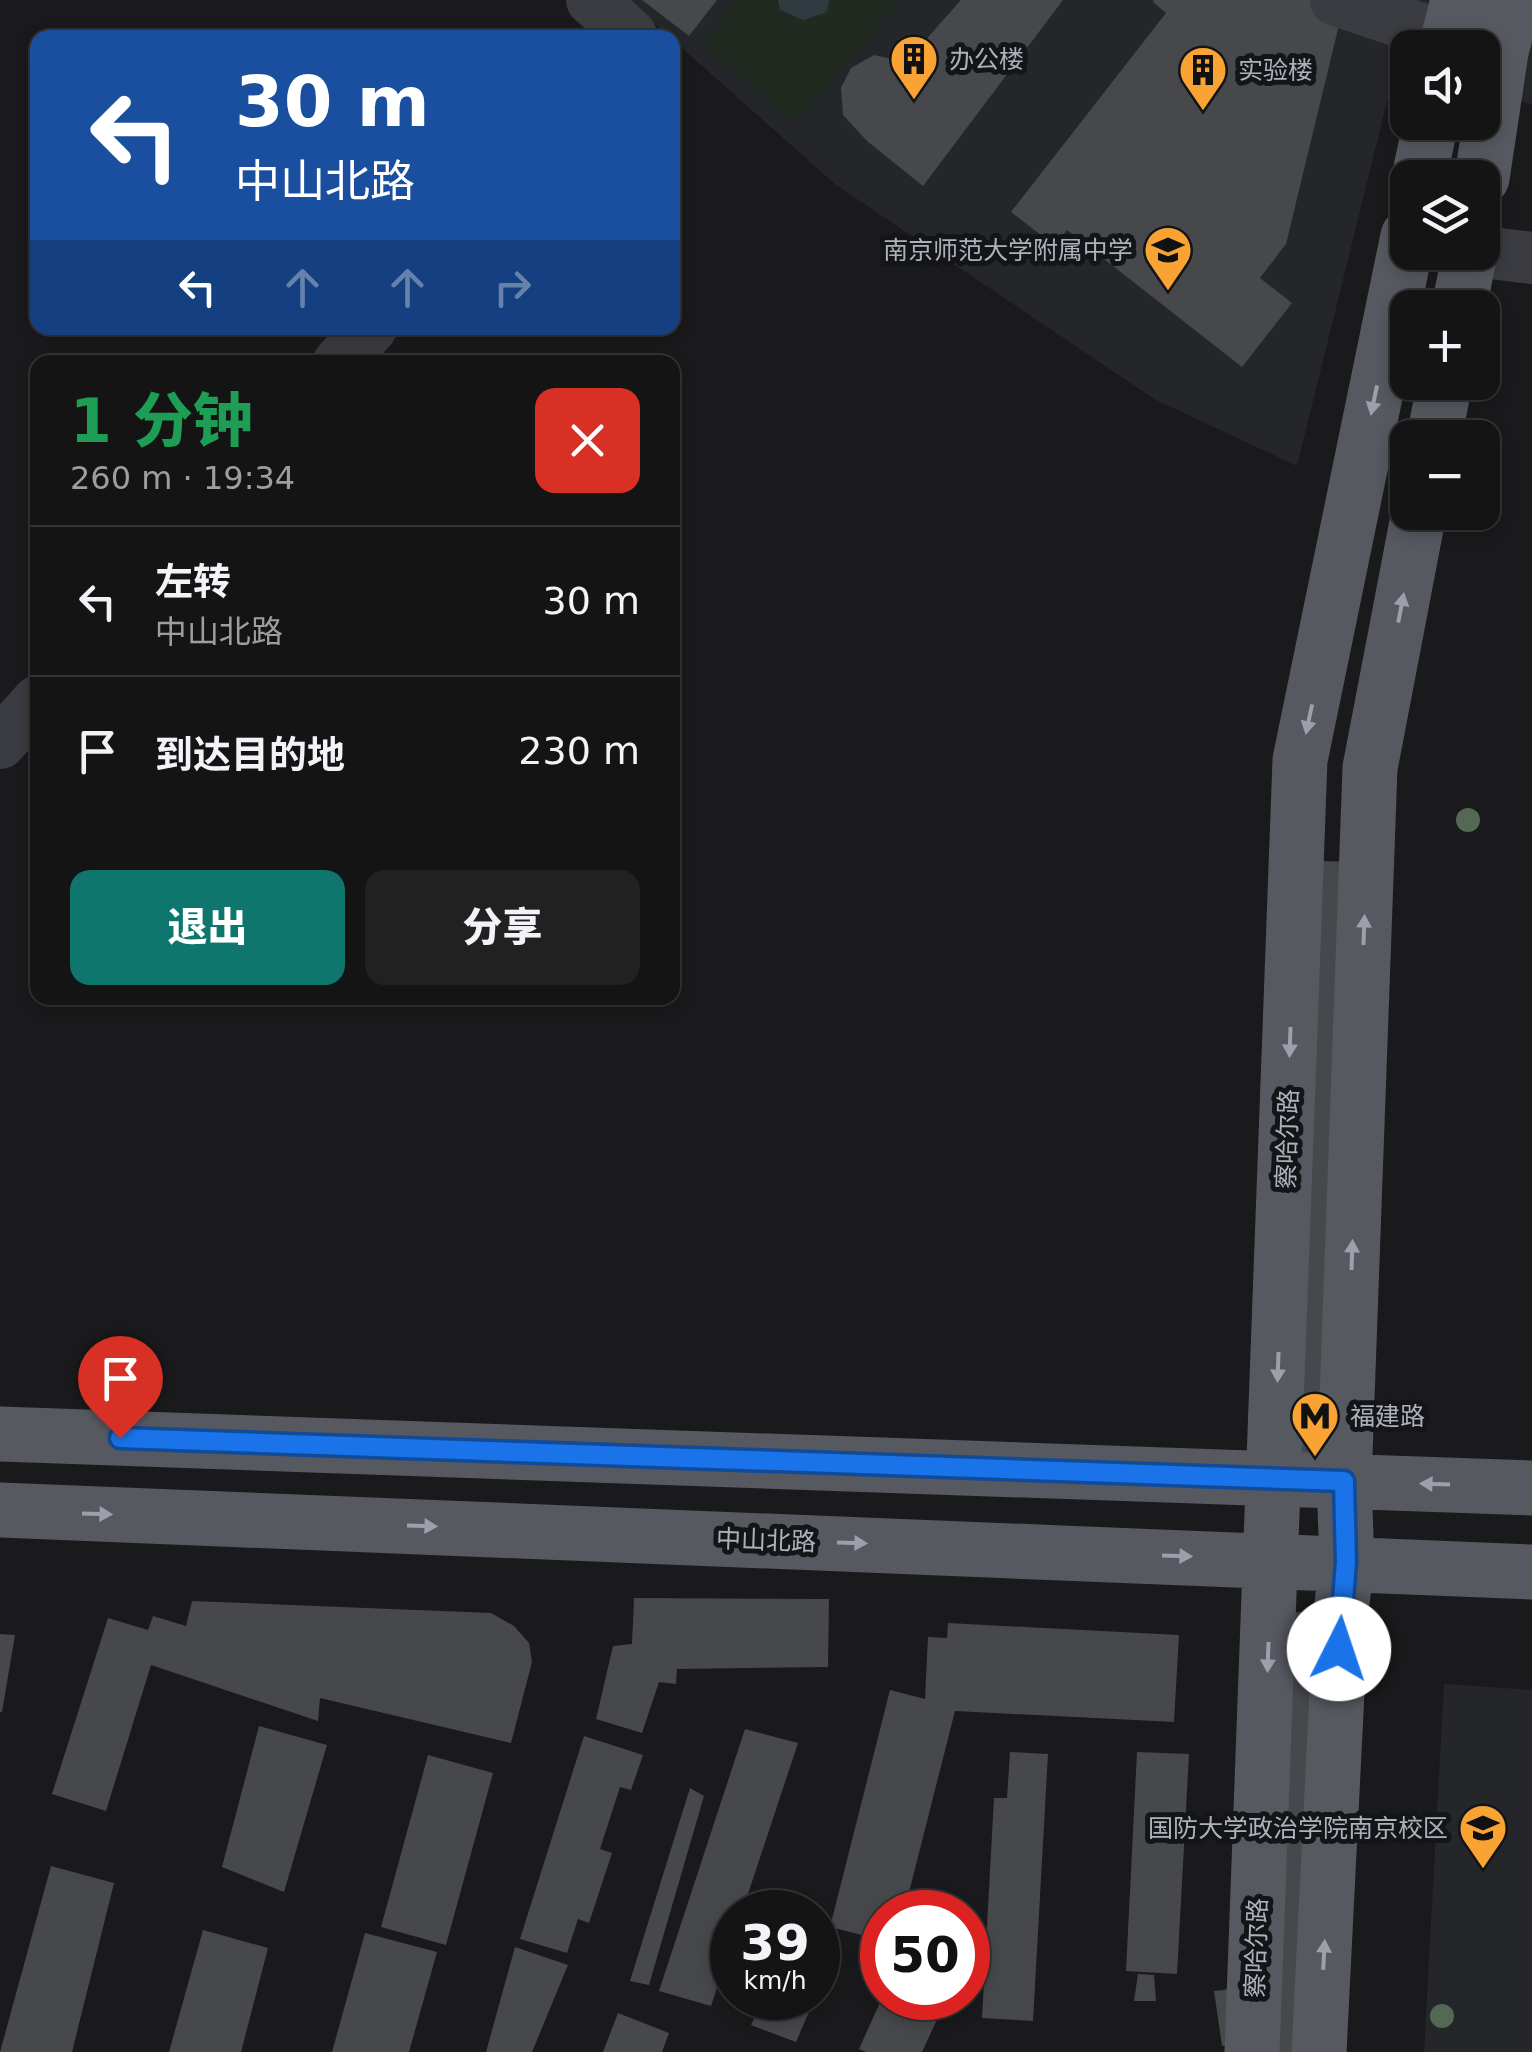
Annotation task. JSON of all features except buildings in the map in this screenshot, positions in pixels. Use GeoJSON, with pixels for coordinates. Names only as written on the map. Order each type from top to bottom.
{"type":"FeatureCollection","features":[{"type":"Feature","properties":{"kind":"main road"},"geometry":{"type":"LineString","coordinates":[[1485,160],[1501,52],[1514,0]]}},
{"type":"Feature","properties":{"kind":"main road","name":"察哈尔路"},"geometry":{"type":"LineString","coordinates":[[1252,2052],[1300,760],[1401,270]]}},
{"type":"Feature","properties":{"kind":"main road"},"geometry":{"type":"LineString","coordinates":[[1319,2052],[1346,1562],[1344,1481],[1370,768],[1416,530]]}},
{"type":"Feature","properties":{"kind":"main road"},"geometry":{"type":"LineString","coordinates":[[0,1434],[1532,1488]]}},
{"type":"Feature","properties":{"kind":"main road","name":"中山北路"},"geometry":{"type":"LineString","coordinates":[[0,1510],[1532,1572]]}},
{"type":"Feature","properties":{"kind":"street"},"geometry":{"type":"LineString","coordinates":[[592,0],[624,30]]}},
{"type":"Feature","properties":{"kind":"street"},"geometry":{"type":"LineString","coordinates":[[1336,0],[1451,29]]}},
{"type":"Feature","properties":{"kind":"street"},"geometry":{"type":"LineString","coordinates":[[1500,254],[1532,258]]}},
{"type":"Feature","properties":{"kind":"street"},"geometry":{"type":"LineString","coordinates":[[345,355],[364,335]]}},
{"type":"Feature","properties":{"kind":"street"},"geometry":{"type":"LineString","coordinates":[[0,743],[30,710]]}},
{"type":"Feature","properties":{"kind":"shaded area","name":"南京师范大学附属中学"},"geometry":{"type":"Polygon","coordinates":[[[628,0],[1532,0],[1532,104],[1500,96],[1500,30],[1390,30],[1390,89],[1297,466],[1156,400],[836,185],[680,46],[680,30],[662,30],[628,0]]]}},
{"type":"Feature","properties":{"kind":"shaded area"},"geometry":{"type":"Polygon","coordinates":[[[736,0],[900,0],[796,124],[703,45],[736,0]]]}},
{"type":"Feature","properties":{"kind":"shaded area"},"geometry":{"type":"Polygon","coordinates":[[[778,0],[829,0],[827,12],[803,20],[780,10],[778,0]]]}},
{"type":"Feature","properties":{"kind":"shaded area","name":"国防大学政治学院南京校区"},"geometry":{"type":"Polygon","coordinates":[[[1444,1684],[1532,1690],[1532,2052],[1424,2052],[1444,1684]]]}},
{"type":"Feature","properties":{"kind":"place","name":"办公楼"},"geometry":{"type":"Point","coordinates":[914,102]}},
{"type":"Feature","properties":{"kind":"place","name":"实验楼"},"geometry":{"type":"Point","coordinates":[1203,112]}},
{"type":"Feature","properties":{"kind":"place","name":"南京师范大学附属中学"},"geometry":{"type":"Point","coordinates":[1168,292]}},
{"type":"Feature","properties":{"kind":"place","name":"福建路"},"geometry":{"type":"Point","coordinates":[1315,1458]}},
{"type":"Feature","properties":{"kind":"place","name":"国防大学政治学院南京校区"},"geometry":{"type":"Point","coordinates":[1483,1870]}},
{"type":"Feature","properties":{"kind":"route"},"geometry":{"type":"LineString","coordinates":[[120,1438],[1344,1481],[1346,1562],[1339,1649]]}}]}
